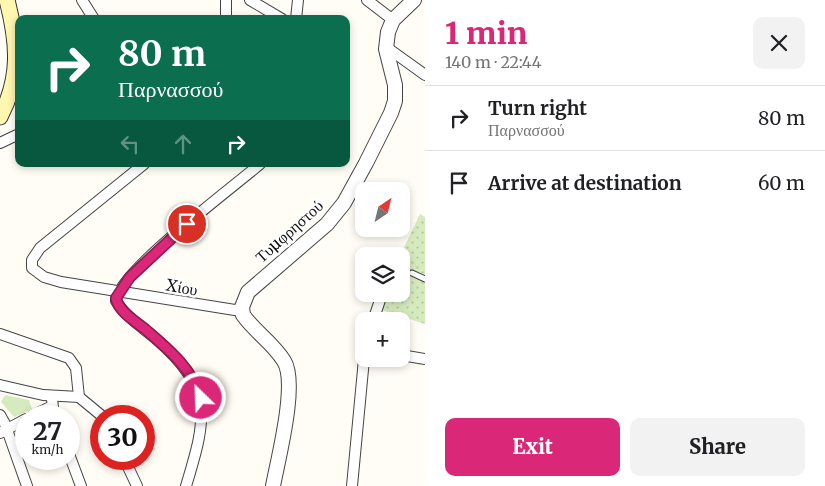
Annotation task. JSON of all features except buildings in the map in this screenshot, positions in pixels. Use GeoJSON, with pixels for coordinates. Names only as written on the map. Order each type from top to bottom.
{"type":"FeatureCollection","features":[{"type":"Feature","properties":{"kind":"main road"},"geometry":{"type":"LineString","coordinates":[[7,0],[14,37],[15,55]]}},
{"type":"Feature","properties":{"kind":"main road"},"geometry":{"type":"LineString","coordinates":[[0,117],[10,97],[15,77]]}},
{"type":"Feature","properties":{"kind":"street"},"geometry":{"type":"LineString","coordinates":[[82,0],[91,15]]}},
{"type":"Feature","properties":{"kind":"street"},"geometry":{"type":"LineString","coordinates":[[226,0],[226,15]]}},
{"type":"Feature","properties":{"kind":"street"},"geometry":{"type":"LineString","coordinates":[[250,0],[275,15]]}},
{"type":"Feature","properties":{"kind":"street"},"geometry":{"type":"LineString","coordinates":[[296,15],[298,0]]}},
{"type":"Feature","properties":{"kind":"street"},"geometry":{"type":"LineString","coordinates":[[367,0],[393,20]]}},
{"type":"Feature","properties":{"kind":"street","name":"Τυμφρηστού"},"geometry":{"type":"LineString","coordinates":[[241,311],[248,292],[320,232],[334,216],[350,192],[394,107],[395,85],[386,52],[386,37],[393,20],[414,0]]}},
{"type":"Feature","properties":{"kind":"street"},"geometry":{"type":"LineString","coordinates":[[386,52],[389,49],[425,75]]}},
{"type":"Feature","properties":{"kind":"street"},"geometry":{"type":"LineString","coordinates":[[0,143],[15,136]]}},
{"type":"Feature","properties":{"kind":"street","name":"Χίου"},"geometry":{"type":"LineString","coordinates":[[140,167],[40,248],[32,260],[32,268],[38,274],[51,279],[241,311]]}},
{"type":"Feature","properties":{"kind":"street"},"geometry":{"type":"LineString","coordinates":[[186,486],[202,422],[202,403],[198,390],[189,373],[173,354],[119,306],[116,298],[130,277],[176,234],[256,167]]}},
{"type":"Feature","properties":{"kind":"street"},"geometry":{"type":"LineString","coordinates":[[241,311],[248,322],[279,353],[288,371],[288,402],[273,486]]}},
{"type":"Feature","properties":{"kind":"street"},"geometry":{"type":"LineString","coordinates":[[0,334],[69,358],[76,368],[79,397],[90,406]]}},
{"type":"Feature","properties":{"kind":"street"},"geometry":{"type":"LineString","coordinates":[[410,356],[425,359]]}},
{"type":"Feature","properties":{"kind":"street"},"geometry":{"type":"LineString","coordinates":[[352,486],[363,367]]}},
{"type":"Feature","properties":{"kind":"street"},"geometry":{"type":"LineString","coordinates":[[0,385],[50,405]]}},
{"type":"Feature","properties":{"kind":"street"},"geometry":{"type":"LineString","coordinates":[[56,405],[79,397]]}},
{"type":"Feature","properties":{"kind":"street"},"geometry":{"type":"LineString","coordinates":[[0,415],[4,431],[27,486]]}},
{"type":"Feature","properties":{"kind":"street"},"geometry":{"type":"LineString","coordinates":[[4,431],[15,425]]}},
{"type":"Feature","properties":{"kind":"street"},"geometry":{"type":"LineString","coordinates":[[75,470],[81,486]]}},
{"type":"Feature","properties":{"kind":"street"},"geometry":{"type":"LineString","coordinates":[[129,470],[137,486]]}},
{"type":"Feature","properties":{"kind":"lane"},"geometry":{"type":"LineString","coordinates":[[412,273],[425,279]]}},
{"type":"Feature","properties":{"kind":"green space"},"geometry":{"type":"Polygon","coordinates":[[[420,214],[425,217],[425,324],[410,319],[410,312],[388,312],[379,309],[382,302],[410,302],[410,247],[404,247],[420,214]]]}},
{"type":"Feature","properties":{"kind":"green space"},"geometry":{"type":"Polygon","coordinates":[[[5,395],[29,400],[31,405],[15,405],[14,417],[1,402],[5,395]]]}},
{"type":"Feature","properties":{"kind":"route"},"geometry":{"type":"LineString","coordinates":[[187,224],[130,277],[116,296],[116,301],[125,313],[173,354],[183,365],[194,381],[201,398]]}}]}
